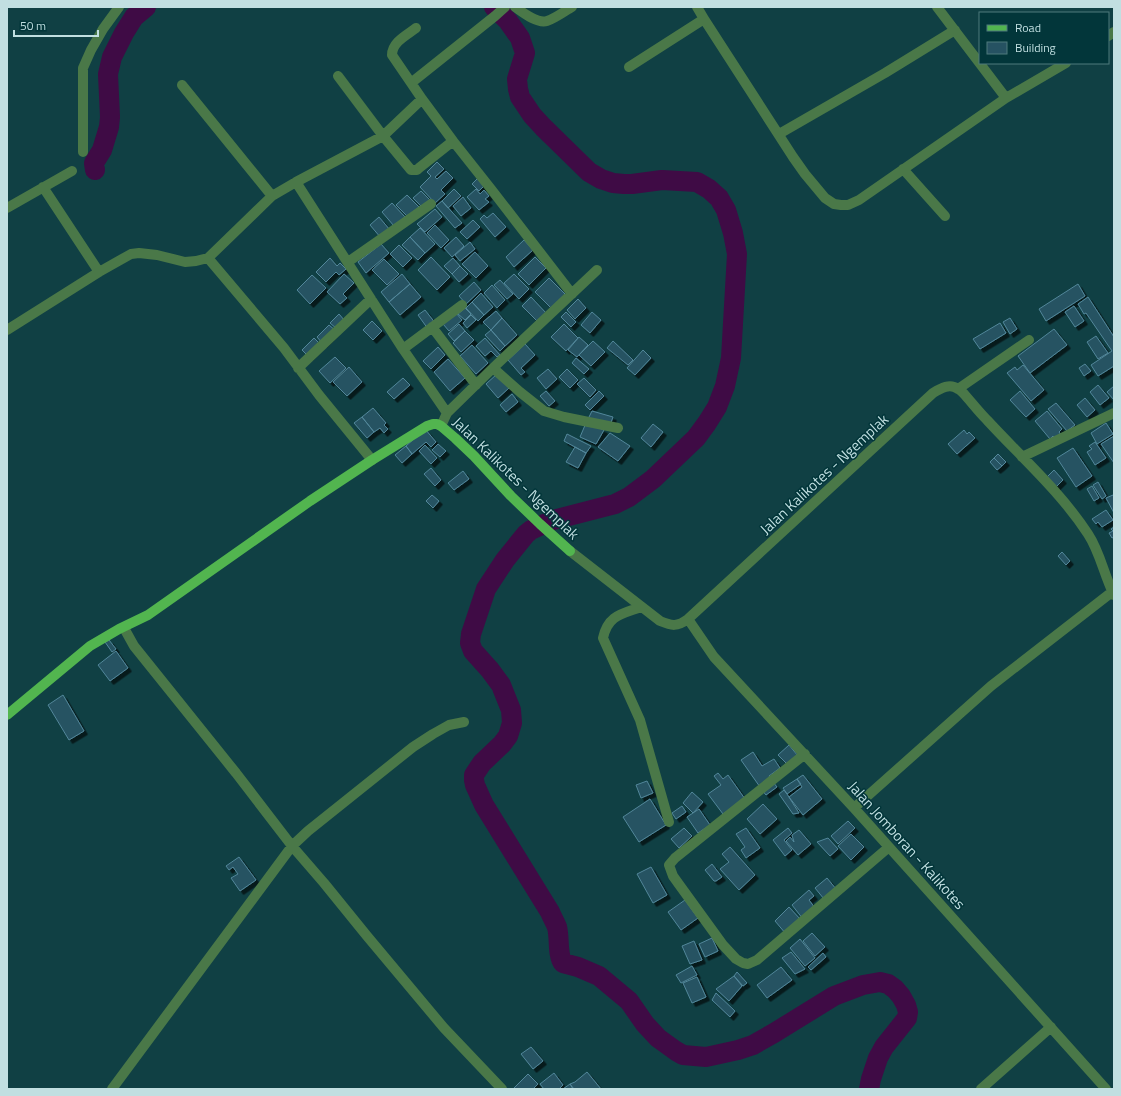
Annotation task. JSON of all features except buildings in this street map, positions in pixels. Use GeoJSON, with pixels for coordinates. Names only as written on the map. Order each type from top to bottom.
{"type":"FeatureCollection","features":[{"type":"Feature","properties":{"kind":"main road","name":"Jalan Kalikotes - Ngemplak"},"geometry":{"type":"LineString","coordinates":[[7,715],[90,646],[119,629],[148,616],[372,460],[427,426],[433,424],[441,426],[474,456],[511,496],[570,551]]}},
{"type":"Feature","properties":{"kind":"street"},"geometry":{"type":"LineString","coordinates":[[82,152],[83,68],[103,29],[119,7]]}},
{"type":"Feature","properties":{"kind":"street"},"geometry":{"type":"LineString","coordinates":[[515,7],[532,18],[545,22],[572,7]]}},
{"type":"Feature","properties":{"kind":"street"},"geometry":{"type":"LineString","coordinates":[[697,7],[805,174],[825,198],[834,204],[848,205],[853,203],[1006,98],[1064,64]]}},
{"type":"Feature","properties":{"kind":"street"},"geometry":{"type":"LineString","coordinates":[[936,7],[979,62]]}},
{"type":"Feature","properties":{"kind":"street"},"geometry":{"type":"LineString","coordinates":[[411,83],[504,8]]}},
{"type":"Feature","properties":{"kind":"street"},"geometry":{"type":"LineString","coordinates":[[629,67],[704,19]]}},
{"type":"Feature","properties":{"kind":"street"},"geometry":{"type":"LineString","coordinates":[[416,28],[397,42],[392,50],[392,55],[453,141],[572,294]]}},
{"type":"Feature","properties":{"kind":"street"},"geometry":{"type":"LineString","coordinates":[[779,134],[885,74],[955,30]]}},
{"type":"Feature","properties":{"kind":"street"},"geometry":{"type":"LineString","coordinates":[[980,64],[1006,98]]}},
{"type":"Feature","properties":{"kind":"street"},"geometry":{"type":"LineString","coordinates":[[338,76],[409,168],[414,170],[419,168],[453,141]]}},
{"type":"Feature","properties":{"kind":"street"},"geometry":{"type":"LineString","coordinates":[[182,85],[272,196]]}},
{"type":"Feature","properties":{"kind":"street"},"geometry":{"type":"LineString","coordinates":[[7,330],[99,272],[131,254],[139,253],[157,255],[185,262],[208,258],[272,196],[383,136],[422,99]]}},
{"type":"Feature","properties":{"kind":"street"},"geometry":{"type":"LineString","coordinates":[[903,169],[945,216]]}},
{"type":"Feature","properties":{"kind":"street"},"geometry":{"type":"LineString","coordinates":[[7,208],[72,172]]}},
{"type":"Feature","properties":{"kind":"street"},"geometry":{"type":"LineString","coordinates":[[296,182],[403,349],[447,413]]}},
{"type":"Feature","properties":{"kind":"street"},"geometry":{"type":"LineString","coordinates":[[44,187],[99,272]]}},
{"type":"Feature","properties":{"kind":"street"},"geometry":{"type":"LineString","coordinates":[[348,262],[431,204]]}},
{"type":"Feature","properties":{"kind":"street"},"geometry":{"type":"LineString","coordinates":[[208,258],[284,348],[319,395],[372,460]]}},
{"type":"Feature","properties":{"kind":"street"},"geometry":{"type":"LineString","coordinates":[[441,426],[447,413],[597,270]]}},
{"type":"Feature","properties":{"kind":"street"},"geometry":{"type":"LineString","coordinates":[[298,368],[371,299]]}},
{"type":"Feature","properties":{"kind":"street"},"geometry":{"type":"LineString","coordinates":[[403,349],[462,306]]}},
{"type":"Feature","properties":{"kind":"street"},"geometry":{"type":"LineString","coordinates":[[432,327],[476,385]]}},
{"type":"Feature","properties":{"kind":"street"},"geometry":{"type":"LineString","coordinates":[[854,808],[991,686],[1113,593],[1097,550],[1088,534],[1061,498],[958,389],[1029,340]]}},
{"type":"Feature","properties":{"kind":"street"},"geometry":{"type":"LineString","coordinates":[[493,368],[544,411],[564,417],[618,428]]}},
{"type":"Feature","properties":{"kind":"street","name":"Jalan Kalikotes - Ngemplak"},"geometry":{"type":"LineString","coordinates":[[570,551],[660,621],[668,624],[679,625],[688,619],[933,393],[948,386],[958,389]]}},
{"type":"Feature","properties":{"kind":"street"},"geometry":{"type":"LineString","coordinates":[[1022,457],[1113,416]]}},
{"type":"Feature","properties":{"kind":"street"},"geometry":{"type":"LineString","coordinates":[[641,607],[616,616],[607,625],[603,638],[640,720],[669,822]]}},
{"type":"Feature","properties":{"kind":"street","name":"Jalan Jomboran - Kalikotes"},"geometry":{"type":"LineString","coordinates":[[688,619],[714,657],[805,754],[1106,1089]]}},
{"type":"Feature","properties":{"kind":"street"},"geometry":{"type":"LineString","coordinates":[[124,628],[134,646],[236,773],[292,846],[444,1028],[502,1089]]}},
{"type":"Feature","properties":{"kind":"street"},"geometry":{"type":"LineString","coordinates":[[112,1089],[292,846],[308,831],[413,746],[449,725],[464,722]]}},
{"type":"Feature","properties":{"kind":"street"},"geometry":{"type":"LineString","coordinates":[[805,754],[675,858],[669,865],[678,883],[723,945],[736,959],[743,963],[748,964],[758,960],[889,847]]}},
{"type":"Feature","properties":{"kind":"street"},"geometry":{"type":"LineString","coordinates":[[981,1089],[993,1085],[1050,1027]]}},
{"type":"Feature","properties":{"kind":"waterway"},"geometry":{"type":"LineString","coordinates":[[95,170],[94,163],[102,150],[109,127],[108,74],[112,57],[134,17],[146,7]]}},
{"type":"Feature","properties":{"kind":"waterway"},"geometry":{"type":"LineString","coordinates":[[494,7],[508,21],[520,38],[525,53],[517,79],[520,97],[532,115],[543,127],[589,172],[601,179],[613,183],[624,184],[662,180],[697,182],[709,189],[719,198],[726,210],[733,233],[737,254],[731,358],[725,386],[717,407],[696,438],[653,479],[629,497],[615,504],[553,520],[531,530],[505,560],[486,589],[471,634],[470,643],[473,651],[501,685],[511,710],[512,723],[508,736],[502,744],[482,763],[474,775],[475,785],[484,805],[550,912],[557,927],[560,955],[563,963],[578,967],[599,976],[629,1001],[645,1024],[658,1038],[683,1055],[706,1057],[753,1045],[834,996],[863,985],[880,982],[888,984],[895,989],[906,1005],[908,1012],[907,1018],[884,1047],[878,1058],[869,1089]]}}]}
